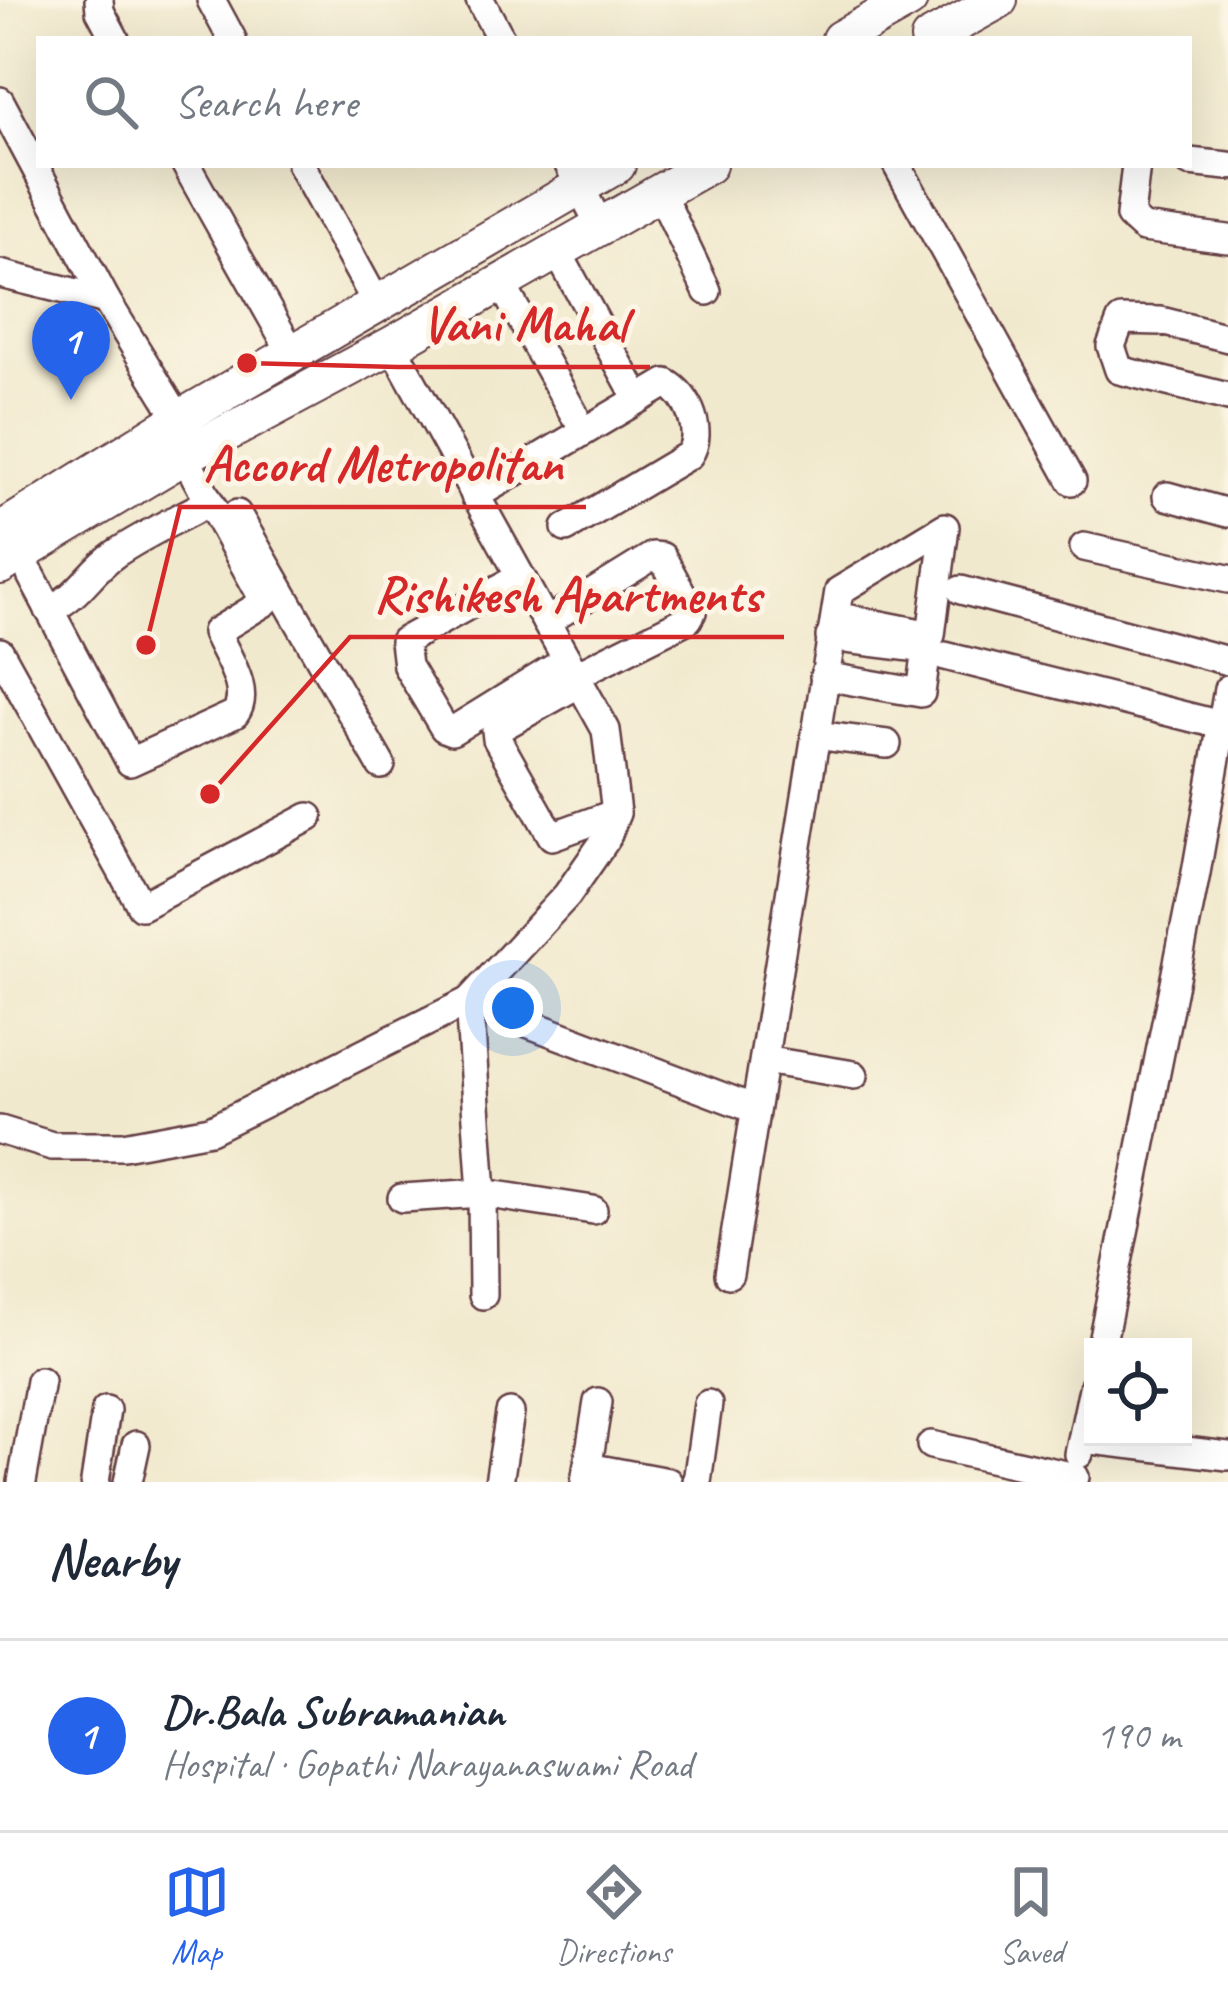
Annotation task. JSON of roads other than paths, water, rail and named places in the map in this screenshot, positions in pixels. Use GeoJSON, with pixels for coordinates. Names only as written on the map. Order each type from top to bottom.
{"type":"FeatureCollection","features":[{"type":"Feature","properties":{"kind":"main road"},"geometry":{"type":"LineString","coordinates":[[845,36],[909,0]]}},
{"type":"Feature","properties":{"kind":"main road"},"geometry":{"type":"LineString","coordinates":[[934,36],[999,0]]}},
{"type":"Feature","properties":{"kind":"main road"},"geometry":{"type":"LineString","coordinates":[[187,441],[292,353],[575,176],[606,168]]}},
{"type":"Feature","properties":{"kind":"main road"},"geometry":{"type":"LineString","coordinates":[[14,548],[187,441],[392,345],[703,168]]}},
{"type":"Feature","properties":{"kind":"street"},"geometry":{"type":"LineString","coordinates":[[99,0],[113,36]]}},
{"type":"Feature","properties":{"kind":"street"},"geometry":{"type":"LineString","coordinates":[[211,0],[230,36]]}},
{"type":"Feature","properties":{"kind":"street"},"geometry":{"type":"LineString","coordinates":[[480,0],[499,36]]}},
{"type":"Feature","properties":{"kind":"street"},"geometry":{"type":"LineString","coordinates":[[0,101],[106,300],[381,766]]}},
{"type":"Feature","properties":{"kind":"street"},"geometry":{"type":"LineString","coordinates":[[1192,162],[1228,166]]}},
{"type":"Feature","properties":{"kind":"street"},"geometry":{"type":"LineString","coordinates":[[188,168],[292,353]]}},
{"type":"Feature","properties":{"kind":"street"},"geometry":{"type":"LineString","coordinates":[[303,168],[377,304]]}},
{"type":"Feature","properties":{"kind":"street"},"geometry":{"type":"LineString","coordinates":[[899,168],[1072,481]]}},
{"type":"Feature","properties":{"kind":"street"},"geometry":{"type":"LineString","coordinates":[[1136,168],[1130,215],[1134,222],[1143,228],[1228,239]]}},
{"type":"Feature","properties":{"kind":"street"},"geometry":{"type":"LineString","coordinates":[[575,176],[600,226]]}},
{"type":"Feature","properties":{"kind":"street"},"geometry":{"type":"LineString","coordinates":[[660,192],[707,291]]}},
{"type":"Feature","properties":{"kind":"street"},"geometry":{"type":"LineString","coordinates":[[557,251],[632,388]]}},
{"type":"Feature","properties":{"kind":"street"},"geometry":{"type":"LineString","coordinates":[[0,274],[106,300]]}},
{"type":"Feature","properties":{"kind":"street"},"geometry":{"type":"LineString","coordinates":[[501,283],[574,414]]}},
{"type":"Feature","properties":{"kind":"street"},"geometry":{"type":"LineString","coordinates":[[1228,338],[1161,321],[1121,320],[1112,346],[1119,370],[1228,397]]}},
{"type":"Feature","properties":{"kind":"street"},"geometry":{"type":"LineString","coordinates":[[0,1130],[52,1146],[123,1146],[210,1130],[469,1001],[567,895],[606,839],[616,813],[606,730],[392,345]]}},
{"type":"Feature","properties":{"kind":"street"},"geometry":{"type":"LineString","coordinates":[[475,496],[666,382],[676,388],[697,430],[697,444],[689,455],[566,528]]}},
{"type":"Feature","properties":{"kind":"street"},"geometry":{"type":"LineString","coordinates":[[14,548],[130,762],[235,714],[242,704],[242,692],[215,632],[265,602],[209,502],[187,441]]}},
{"type":"Feature","properties":{"kind":"street"},"geometry":{"type":"LineString","coordinates":[[1167,496],[1228,513]]}},
{"type":"Feature","properties":{"kind":"street"},"geometry":{"type":"LineString","coordinates":[[49,610],[74,598],[118,552],[209,502]]}},
{"type":"Feature","properties":{"kind":"street"},"geometry":{"type":"LineString","coordinates":[[729,1274],[838,591],[945,527],[931,635],[833,627]]}},
{"type":"Feature","properties":{"kind":"street"},"geometry":{"type":"LineString","coordinates":[[1084,547],[1228,579]]}},
{"type":"Feature","properties":{"kind":"street"},"geometry":{"type":"LineString","coordinates":[[520,577],[404,641],[407,666],[444,728],[452,731],[688,620],[692,611],[662,556],[652,556],[546,622]]}},
{"type":"Feature","properties":{"kind":"street"},"geometry":{"type":"LineString","coordinates":[[961,590],[1228,661]]}},
{"type":"Feature","properties":{"kind":"street"},"geometry":{"type":"LineString","coordinates":[[824,676],[921,693],[927,649],[833,627]]}},
{"type":"Feature","properties":{"kind":"street"},"geometry":{"type":"LineString","coordinates":[[0,652],[141,906],[309,817]]}},
{"type":"Feature","properties":{"kind":"street"},"geometry":{"type":"LineString","coordinates":[[945,656],[1221,725]]}},
{"type":"Feature","properties":{"kind":"street"},"geometry":{"type":"LineString","coordinates":[[575,673],[496,730],[497,739],[552,836],[616,813]]}},
{"type":"Feature","properties":{"kind":"street"},"geometry":{"type":"LineString","coordinates":[[1103,1338],[1222,755],[1221,725],[1228,689]]}},
{"type":"Feature","properties":{"kind":"street"},"geometry":{"type":"LineString","coordinates":[[815,734],[887,744]]}},
{"type":"Feature","properties":{"kind":"street"},"geometry":{"type":"LineString","coordinates":[[469,1001],[755,1109]]}},
{"type":"Feature","properties":{"kind":"street"},"geometry":{"type":"LineString","coordinates":[[469,1001],[482,1193],[483,1295]]}},
{"type":"Feature","properties":{"kind":"street"},"geometry":{"type":"LineString","coordinates":[[764,1060],[854,1075]]}},
{"type":"Feature","properties":{"kind":"street"},"geometry":{"type":"LineString","coordinates":[[402,1198],[482,1193],[593,1210]]}},
{"type":"Feature","properties":{"kind":"street"},"geometry":{"type":"LineString","coordinates":[[22,1482],[40,1381]]}},
{"type":"Feature","properties":{"kind":"street"},"geometry":{"type":"LineString","coordinates":[[598,1402],[586,1475],[668,1482]]}},
{"type":"Feature","properties":{"kind":"street"},"geometry":{"type":"LineString","coordinates":[[697,1482],[708,1404]]}},
{"type":"Feature","properties":{"kind":"street"},"geometry":{"type":"LineString","coordinates":[[95,1482],[106,1410]]}},
{"type":"Feature","properties":{"kind":"street"},"geometry":{"type":"LineString","coordinates":[[499,1482],[510,1413]]}},
{"type":"Feature","properties":{"kind":"street"},"geometry":{"type":"LineString","coordinates":[[932,1444],[1074,1479],[1084,1434]]}},
{"type":"Feature","properties":{"kind":"street"},"geometry":{"type":"LineString","coordinates":[[1083,1439],[1228,1456]]}},
{"type":"Feature","properties":{"kind":"street"},"geometry":{"type":"LineString","coordinates":[[128,1482],[136,1445]]}},
{"type":"Feature","properties":{"kind":"place","name":"Vani Mahal"},"geometry":{"type":"Point","coordinates":[247,363]}},
{"type":"Feature","properties":{"kind":"place","name":"Dr.Bala Subramanian"},"geometry":{"type":"Point","coordinates":[71,400]}},
{"type":"Feature","properties":{"kind":"place","name":"Accord Metropolitan"},"geometry":{"type":"Point","coordinates":[146,645]}},
{"type":"Feature","properties":{"kind":"place","name":"Rishikesh Apartments"},"geometry":{"type":"Point","coordinates":[210,794]}}]}
